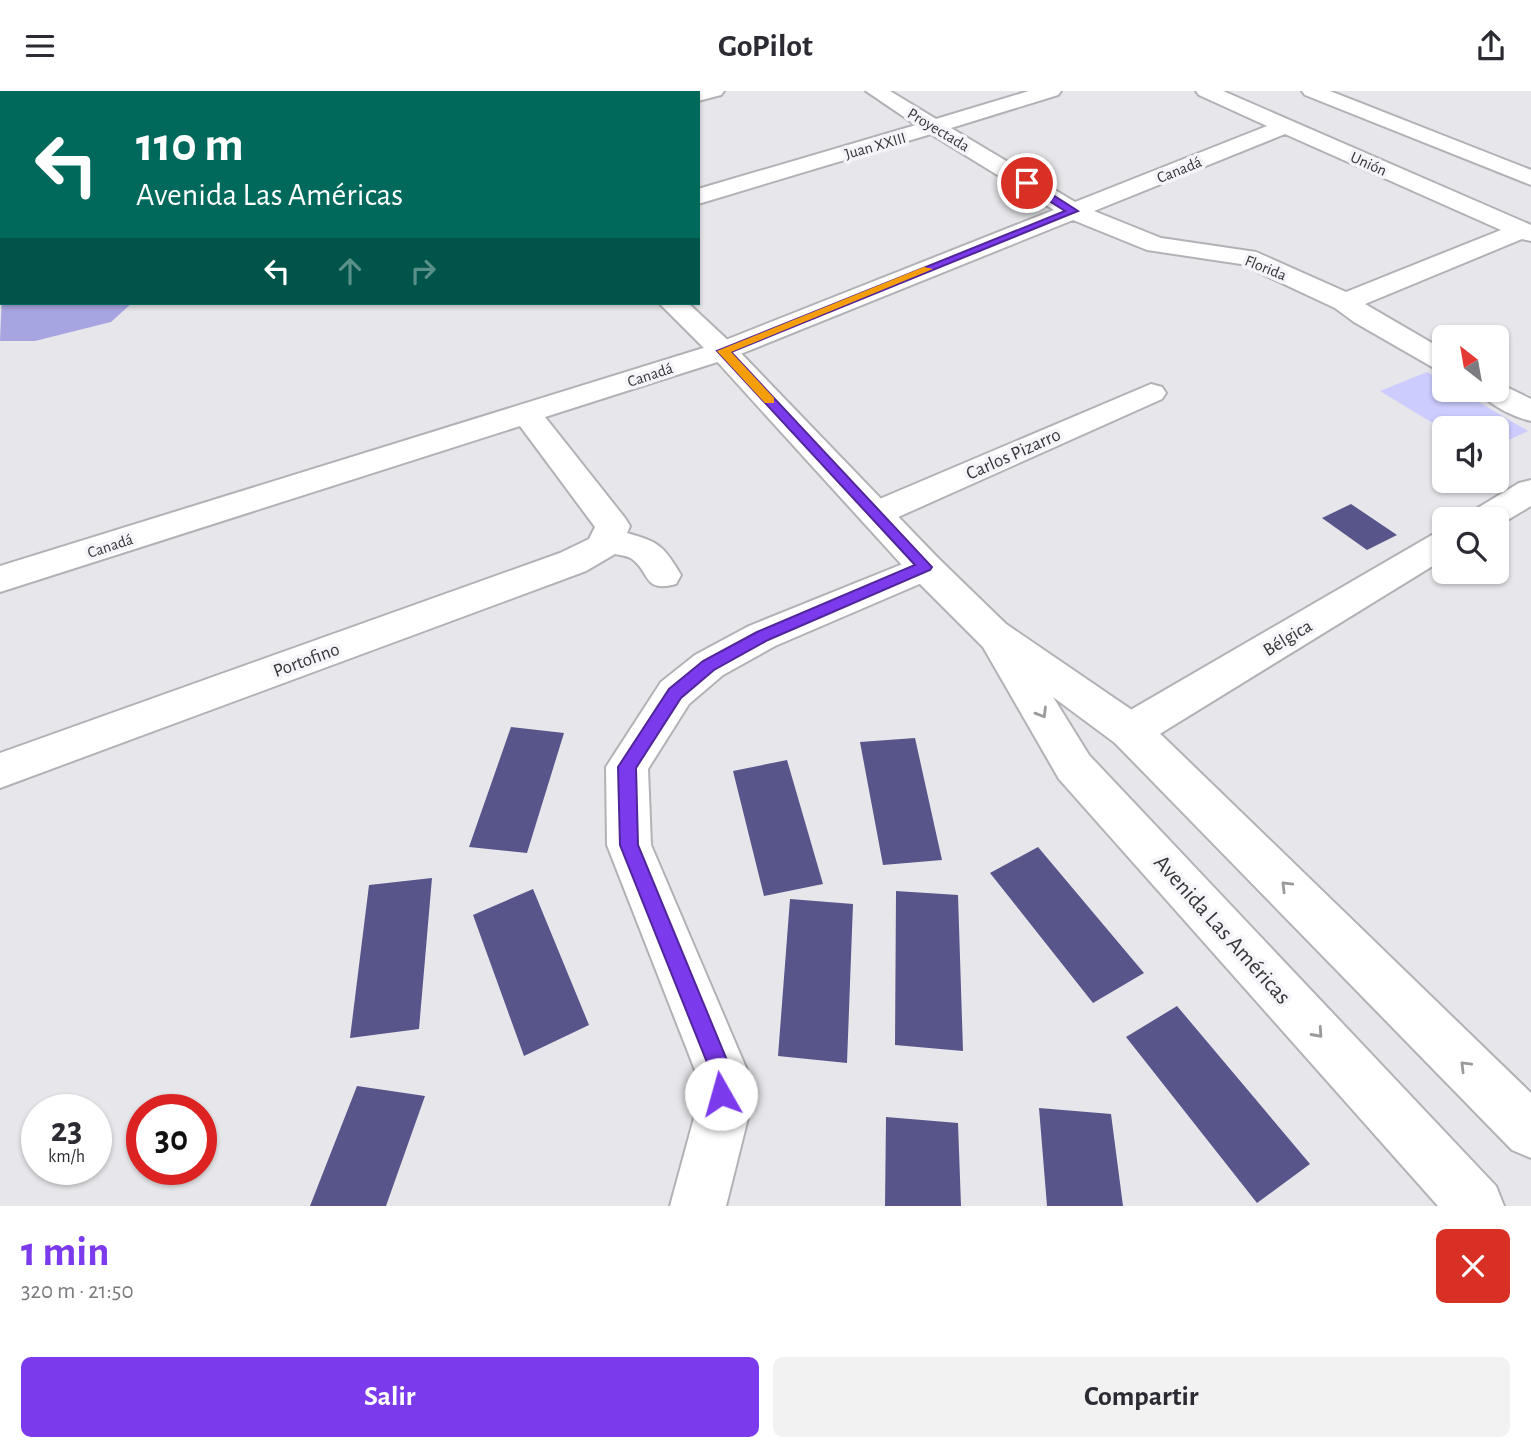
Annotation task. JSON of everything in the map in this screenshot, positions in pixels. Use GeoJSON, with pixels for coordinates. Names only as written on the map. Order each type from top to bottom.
{"type":"FeatureCollection","features":[{"type":"Feature","properties":{"kind":"street","name":"Proyectada"},"geometry":{"type":"LineString","coordinates":[[876,91],[1073,211]]}},
{"type":"Feature","properties":{"kind":"street","name":"Juan XXIII"},"geometry":{"type":"LineString","coordinates":[[700,196],[1051,91]]}},
{"type":"Feature","properties":{"kind":"street","name":"Unión"},"geometry":{"type":"LineString","coordinates":[[1206,91],[1527,232]]}},
{"type":"Feature","properties":{"kind":"street"},"geometry":{"type":"LineString","coordinates":[[1312,91],[1531,178]]}},
{"type":"Feature","properties":{"kind":"street"},"geometry":{"type":"LineString","coordinates":[[1370,91],[1375,116]]}},
{"type":"Feature","properties":{"kind":"street","name":"Canadá"},"geometry":{"type":"LineString","coordinates":[[0,579],[723,351],[1285,126]]}},
{"type":"Feature","properties":{"kind":"street","name":"Florida"},"geometry":{"type":"LineString","coordinates":[[1073,211],[1156,245],[1247,257],[1345,302],[1432,355]]}},
{"type":"Feature","properties":{"kind":"street"},"geometry":{"type":"LineString","coordinates":[[1345,302],[1527,232]]}},
{"type":"Feature","properties":{"kind":"street","name":"Avenida Las Américas"},"geometry":{"type":"LineString","coordinates":[[674,305],[723,351],[925,567],[993,634],[1130,731],[1524,1111]]}},
{"type":"Feature","properties":{"kind":"street","name":"Carlos Pizarro"},"geometry":{"type":"LineString","coordinates":[[875,514],[1151,393]]}},
{"type":"Feature","properties":{"kind":"street"},"geometry":{"type":"LineString","coordinates":[[1509,399],[1531,412]]}},
{"type":"Feature","properties":{"kind":"street"},"geometry":{"type":"LineString","coordinates":[[526,413],[613,526],[607,540],[644,550],[663,575]]}},
{"type":"Feature","properties":{"kind":"street"},"geometry":{"type":"LineString","coordinates":[[1505,507],[1531,491]]}},
{"type":"Feature","properties":{"kind":"street","name":"Portofino"},"geometry":{"type":"LineString","coordinates":[[0,771],[573,562],[602,547],[607,540]]}},
{"type":"Feature","properties":{"kind":"street","name":"Bélgica"},"geometry":{"type":"LineString","coordinates":[[1130,731],[1432,550]]}},
{"type":"Feature","properties":{"kind":"street"},"geometry":{"type":"LineString","coordinates":[[698,1206],[721,1118],[721,1070],[629,845],[627,767],[675,693],[709,665],[762,636],[925,567]]}},
{"type":"Feature","properties":{"kind":"street","name":"Avenida Las Américas"},"geometry":{"type":"LineString","coordinates":[[993,634],[1074,767],[1476,1206]]}},
{"type":"Feature","properties":{"kind":"shaded area"},"geometry":{"type":"Polygon","coordinates":[[[2,305],[130,305],[111,322],[35,341],[0,341],[2,305]]]}},
{"type":"Feature","properties":{"kind":"shaded area"},"geometry":{"type":"Polygon","coordinates":[[[1427,372],[1432,375],[1432,403],[1480,403],[1502,416],[1432,416],[1432,423],[1380,391],[1427,372]]]}},
{"type":"Feature","properties":{"kind":"shaded area"},"geometry":{"type":"Polygon","coordinates":[[[1509,420],[1528,431],[1509,440],[1509,420]]]}},
{"type":"Feature","properties":{"kind":"building"},"geometry":{"type":"Polygon","coordinates":[[[1351,504],[1397,535],[1367,550],[1322,518],[1351,504]]]}},
{"type":"Feature","properties":{"kind":"building"},"geometry":{"type":"Polygon","coordinates":[[[511,727],[564,733],[527,853],[469,847],[511,727]]]}},
{"type":"Feature","properties":{"kind":"building"},"geometry":{"type":"Polygon","coordinates":[[[915,738],[942,860],[883,865],[860,742],[915,738]]]}},
{"type":"Feature","properties":{"kind":"building"},"geometry":{"type":"Polygon","coordinates":[[[787,760],[823,884],[764,896],[733,771],[787,760]]]}},
{"type":"Feature","properties":{"kind":"building"},"geometry":{"type":"Polygon","coordinates":[[[1038,847],[1144,973],[1093,1003],[990,873],[1038,847]]]}},
{"type":"Feature","properties":{"kind":"building"},"geometry":{"type":"Polygon","coordinates":[[[432,878],[419,1029],[350,1038],[369,885],[432,878]]]}},
{"type":"Feature","properties":{"kind":"building"},"geometry":{"type":"Polygon","coordinates":[[[533,889],[589,1025],[524,1056],[473,915],[533,889]]]}},
{"type":"Feature","properties":{"kind":"building"},"geometry":{"type":"Polygon","coordinates":[[[896,891],[958,895],[963,1051],[895,1045],[896,891]]]}},
{"type":"Feature","properties":{"kind":"building"},"geometry":{"type":"Polygon","coordinates":[[[790,899],[853,904],[847,1063],[778,1056],[790,899]]]}},
{"type":"Feature","properties":{"kind":"building"},"geometry":{"type":"Polygon","coordinates":[[[1177,1006],[1310,1164],[1257,1203],[1126,1037],[1177,1006]]]}},
{"type":"Feature","properties":{"kind":"building"},"geometry":{"type":"Polygon","coordinates":[[[357,1086],[425,1096],[386,1206],[310,1206],[357,1086]]]}},
{"type":"Feature","properties":{"kind":"building"},"geometry":{"type":"Polygon","coordinates":[[[1039,1108],[1111,1114],[1123,1206],[1047,1206],[1039,1108]]]}},
{"type":"Feature","properties":{"kind":"building"},"geometry":{"type":"Polygon","coordinates":[[[886,1117],[958,1123],[961,1206],[885,1206],[886,1117]]]}},
{"type":"Feature","properties":{"kind":"slow traffic"},"geometry":{"type":"LineString","coordinates":[[769,400],[723,351],[927,269]]}},
{"type":"Feature","properties":{"kind":"route"},"geometry":{"type":"LineString","coordinates":[[721,1094],[721,1070],[688,996],[629,845],[627,767],[675,693],[709,665],[762,636],[925,567],[723,351],[1073,211],[1027,183]]}}]}
